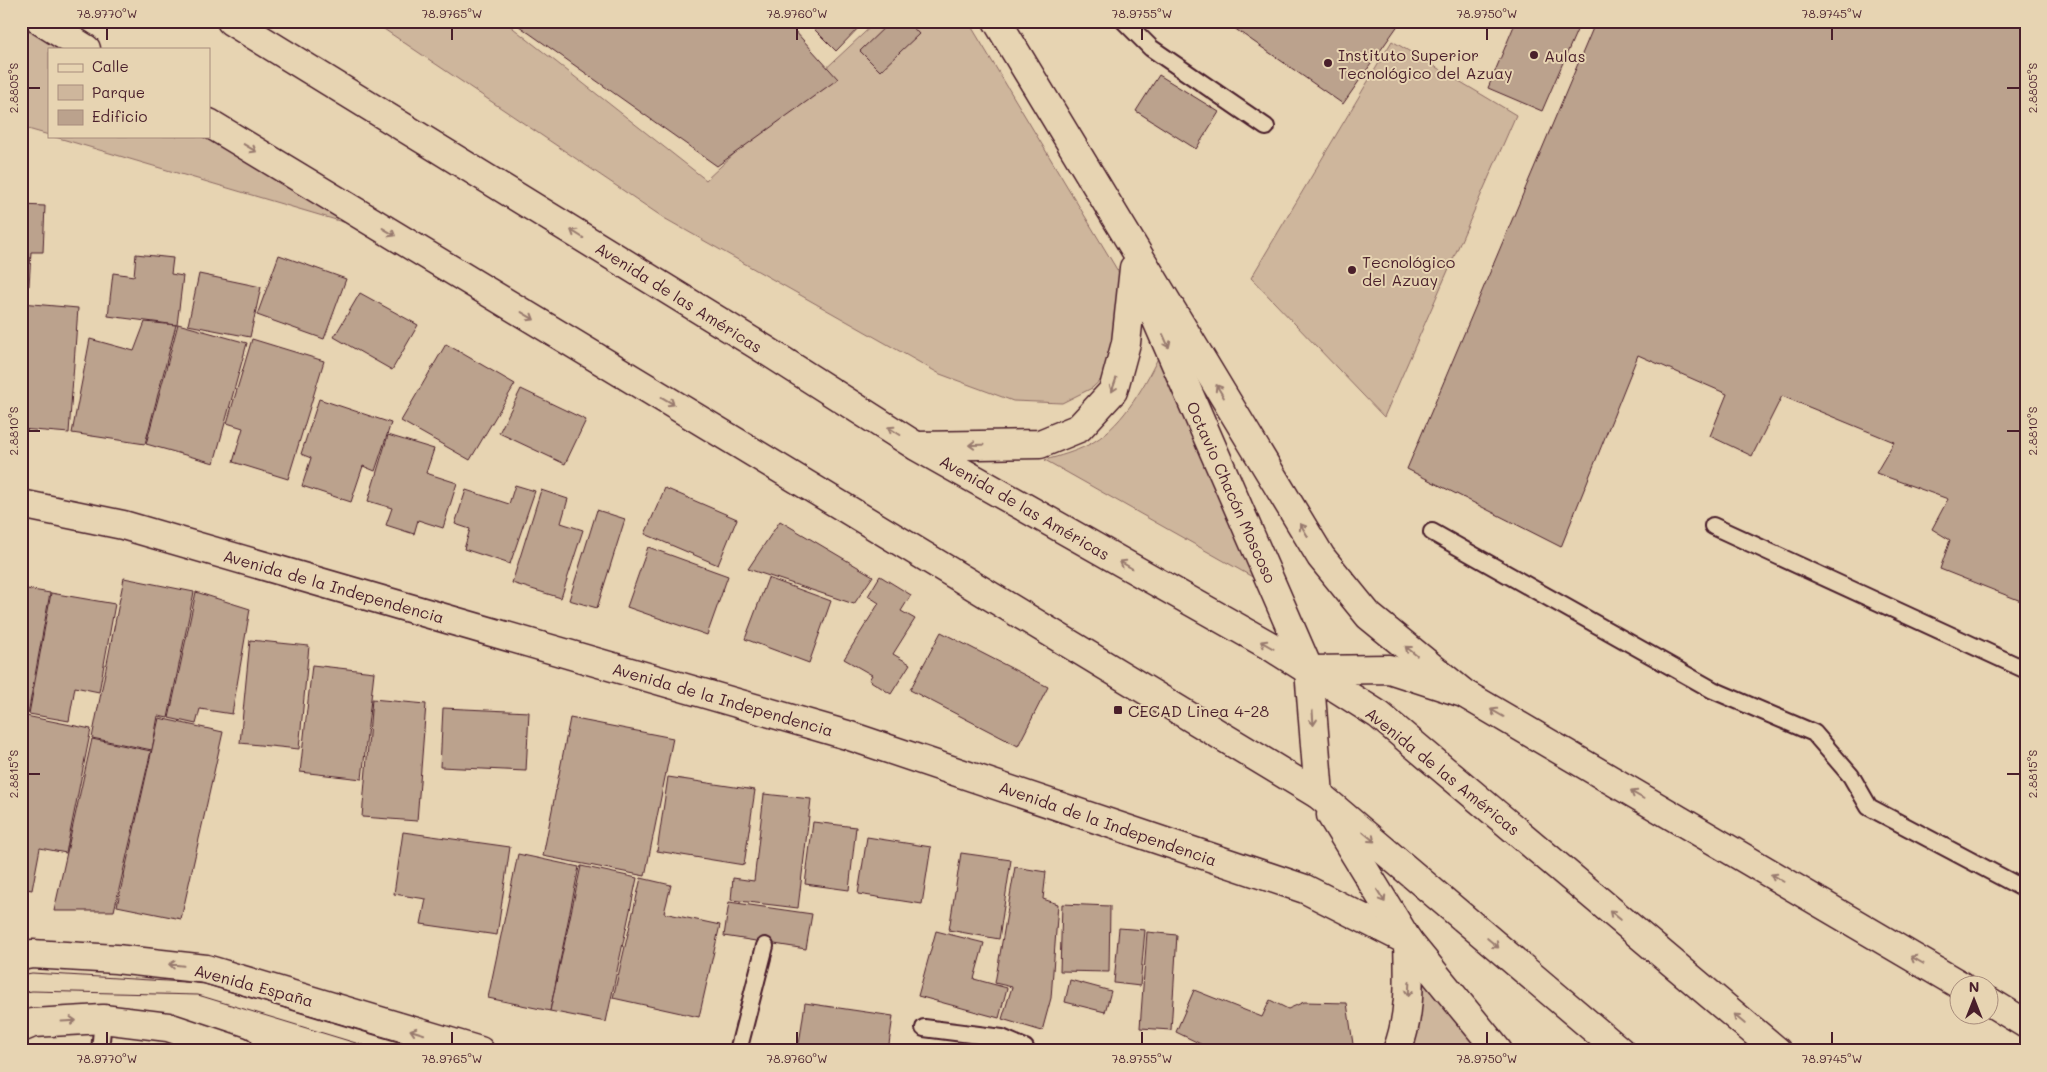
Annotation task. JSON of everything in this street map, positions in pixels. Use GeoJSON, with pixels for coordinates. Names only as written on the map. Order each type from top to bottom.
{"type":"FeatureCollection","features":[{"type":"Feature","properties":{"kind":"main road"},"geometry":{"type":"LineString","coordinates":[[41,21],[84,48]]}},
{"type":"Feature","properties":{"kind":"main road","name":"Avenida de las Américas"},"geometry":{"type":"LineString","coordinates":[[231,21],[764,349],[916,446],[1309,670],[1378,715],[1776,1051]]}},
{"type":"Feature","properties":{"kind":"main road","name":"Octavio Chacón Moscoso"},"geometry":{"type":"LineString","coordinates":[[997,21],[1321,557],[1369,616],[1463,693]]}},
{"type":"Feature","properties":{"kind":"main road"},"geometry":{"type":"LineString","coordinates":[[210,124],[1318,794],[1620,1051]]}},
{"type":"Feature","properties":{"kind":"main road","name":"Octavio Chacón Moscoso"},"geometry":{"type":"LineString","coordinates":[[1105,200],[1309,670],[1318,794]]}},
{"type":"Feature","properties":{"kind":"main road"},"geometry":{"type":"LineString","coordinates":[[916,446],[1040,444],[1079,428],[1113,391],[1126,343],[1134,268]]}},
{"type":"Feature","properties":{"kind":"main road","name":"Avenida de la Independencia"},"geometry":{"type":"LineString","coordinates":[[21,504],[123,526],[847,735],[1305,889],[1408,941]]}},
{"type":"Feature","properties":{"kind":"main road"},"geometry":{"type":"LineString","coordinates":[[1309,670],[1389,669],[1463,693],[1950,979]]}},
{"type":"Feature","properties":{"kind":"main road"},"geometry":{"type":"LineString","coordinates":[[1318,794],[1408,941],[1498,1051]]}},
{"type":"Feature","properties":{"kind":"main road"},"geometry":{"type":"LineString","coordinates":[[1397,1051],[1404,1033],[1410,989],[1408,941]]}},
{"type":"Feature","properties":{"kind":"main road","name":"Avenida España"},"geometry":{"type":"LineString","coordinates":[[21,956],[32,954],[116,958],[206,969],[480,1051]]}},
{"type":"Feature","properties":{"kind":"main road"},"geometry":{"type":"LineString","coordinates":[[2000,1008],[2026,1024]]}},
{"type":"Feature","properties":{"kind":"main road"},"geometry":{"type":"LineString","coordinates":[[21,1028],[33,1023],[103,1019],[168,1027],[240,1051]]}},
{"type":"Feature","properties":{"kind":"lane"},"geometry":{"type":"LineString","coordinates":[[1124,21],[1151,48],[1266,127]]}},
{"type":"Feature","properties":{"kind":"lane"},"geometry":{"type":"LineString","coordinates":[[1712,526],[2026,670]]}},
{"type":"Feature","properties":{"kind":"lane"},"geometry":{"type":"LineString","coordinates":[[1432,532],[1712,690],[1814,733],[1851,776],[1868,807],[2026,890]]}},
{"type":"Feature","properties":{"kind":"lane"},"geometry":{"type":"LineString","coordinates":[[738,1051],[765,946]]}},
{"type":"Feature","properties":{"kind":"lane"},"geometry":{"type":"LineString","coordinates":[[100,1051],[103,1019]]}},
{"type":"Feature","properties":{"kind":"lane"},"geometry":{"type":"LineString","coordinates":[[924,1028],[1002,1038],[1025,1048],[1026,1051]]}},
{"type":"Feature","properties":{"kind":"green space"},"geometry":{"type":"Polygon","coordinates":[[[372,21],[504,21],[706,180],[877,21],[968,21],[1122,278],[1122,307],[1107,374],[1092,388],[1062,403],[1013,401],[940,374],[664,218],[372,21]]]}},
{"type":"Feature","properties":{"kind":"green space"},"geometry":{"type":"Polygon","coordinates":[[[21,23],[62,48],[48,48],[48,135],[21,127],[21,23]]]}},
{"type":"Feature","properties":{"kind":"green space"},"geometry":{"type":"Polygon","coordinates":[[[1392,41],[1516,115],[1384,417],[1251,278],[1392,41]]]}},
{"type":"Feature","properties":{"kind":"green space"},"geometry":{"type":"Polygon","coordinates":[[[210,137],[370,230],[59,138],[210,137]]]}},
{"type":"Feature","properties":{"kind":"green space"},"geometry":{"type":"Polygon","coordinates":[[[1158,358],[1256,579],[1045,460],[1067,454],[1088,445],[1110,429],[1138,395],[1158,358]]]}},
{"type":"Feature","properties":{"kind":"green space"},"geometry":{"type":"Polygon","coordinates":[[[1424,977],[1485,1051],[1410,1051],[1420,1014],[1424,977]]]}},
{"type":"Feature","properties":{"kind":"building"},"geometry":{"type":"Polygon","coordinates":[[[512,21],[786,21],[838,79],[717,166],[512,21]]]}},
{"type":"Feature","properties":{"kind":"building"},"geometry":{"type":"Polygon","coordinates":[[[806,21],[865,21],[836,51],[806,21]]]}},
{"type":"Feature","properties":{"kind":"building"},"geometry":{"type":"Polygon","coordinates":[[[891,21],[907,21],[919,34],[880,71],[860,51],[891,21]]]}},
{"type":"Feature","properties":{"kind":"building","name":"Instituto Superior Tecnológico del Azuay"},"geometry":{"type":"Polygon","coordinates":[[[1224,21],[1401,21],[1343,104],[1224,21]]]}},
{"type":"Feature","properties":{"kind":"building","name":"Aulas"},"geometry":{"type":"Polygon","coordinates":[[[1516,21],[1581,21],[1542,111],[1488,88],[1516,21]]]}},
{"type":"Feature","properties":{"kind":"building"},"geometry":{"type":"Polygon","coordinates":[[[1596,21],[2026,21],[2026,603],[1940,569],[1950,540],[1932,529],[1948,499],[1876,473],[1894,442],[1782,396],[1752,456],[1710,436],[1727,394],[1638,355],[1561,547],[1407,469],[1596,21]]]}},
{"type":"Feature","properties":{"kind":"building"},"geometry":{"type":"Polygon","coordinates":[[[1159,75],[1219,112],[1196,149],[1136,111],[1159,75]]]}},
{"type":"Feature","properties":{"kind":"building"},"geometry":{"type":"Polygon","coordinates":[[[21,205],[45,206],[43,252],[31,252],[29,286],[21,286],[21,205]]]}},
{"type":"Feature","properties":{"kind":"building"},"geometry":{"type":"Polygon","coordinates":[[[136,254],[173,258],[171,274],[183,276],[177,325],[108,316],[113,273],[134,276],[136,254]]]}},
{"type":"Feature","properties":{"kind":"building"},"geometry":{"type":"Polygon","coordinates":[[[279,255],[346,279],[324,339],[257,315],[279,255]]]}},
{"type":"Feature","properties":{"kind":"building"},"geometry":{"type":"Polygon","coordinates":[[[199,274],[261,287],[250,337],[188,325],[199,274]]]}},
{"type":"Feature","properties":{"kind":"building"},"geometry":{"type":"Polygon","coordinates":[[[360,293],[418,325],[392,370],[334,337],[360,293]]]}},
{"type":"Feature","properties":{"kind":"building"},"geometry":{"type":"Polygon","coordinates":[[[21,303],[78,308],[69,433],[21,429],[21,303]]]}},
{"type":"Feature","properties":{"kind":"building"},"geometry":{"type":"Polygon","coordinates":[[[145,322],[176,325],[145,444],[72,433],[90,339],[134,351],[145,322]]]}},
{"type":"Feature","properties":{"kind":"building"},"geometry":{"type":"Polygon","coordinates":[[[178,324],[247,343],[214,463],[146,444],[178,324]]]}},
{"type":"Feature","properties":{"kind":"building"},"geometry":{"type":"Polygon","coordinates":[[[252,339],[324,361],[288,479],[233,462],[243,428],[227,423],[252,339]]]}},
{"type":"Feature","properties":{"kind":"building"},"geometry":{"type":"Polygon","coordinates":[[[446,344],[515,384],[470,460],[401,421],[446,344]]]}},
{"type":"Feature","properties":{"kind":"building"},"geometry":{"type":"Polygon","coordinates":[[[521,389],[586,420],[565,464],[499,433],[521,389]]]}},
{"type":"Feature","properties":{"kind":"building"},"geometry":{"type":"Polygon","coordinates":[[[319,399],[391,423],[375,471],[363,466],[351,502],[302,486],[311,458],[301,454],[319,399]]]}},
{"type":"Feature","properties":{"kind":"building"},"geometry":{"type":"Polygon","coordinates":[[[388,435],[434,449],[426,473],[457,483],[443,528],[418,520],[414,534],[386,525],[392,508],[368,501],[388,435]]]}},
{"type":"Feature","properties":{"kind":"building"},"geometry":{"type":"Polygon","coordinates":[[[515,485],[535,491],[510,564],[464,549],[470,529],[455,524],[466,490],[509,504],[515,485]]]}},
{"type":"Feature","properties":{"kind":"building"},"geometry":{"type":"Polygon","coordinates":[[[665,488],[737,519],[718,565],[645,534],[665,488]]]}},
{"type":"Feature","properties":{"kind":"building"},"geometry":{"type":"Polygon","coordinates":[[[541,490],[568,499],[561,523],[583,530],[561,598],[512,583],[541,490]]]}},
{"type":"Feature","properties":{"kind":"building"},"geometry":{"type":"Polygon","coordinates":[[[597,510],[625,519],[597,608],[569,600],[597,510]]]}},
{"type":"Feature","properties":{"kind":"building"},"geometry":{"type":"Polygon","coordinates":[[[780,521],[873,576],[854,604],[748,569],[780,521]]]}},
{"type":"Feature","properties":{"kind":"building"},"geometry":{"type":"Polygon","coordinates":[[[648,547],[728,576],[707,635],[627,607],[648,547]]]}},
{"type":"Feature","properties":{"kind":"building"},"geometry":{"type":"Polygon","coordinates":[[[880,576],[911,595],[901,611],[915,619],[893,654],[910,664],[891,694],[869,680],[872,675],[844,659],[879,603],[868,596],[880,576]]]}},
{"type":"Feature","properties":{"kind":"building"},"geometry":{"type":"Polygon","coordinates":[[[124,578],[194,592],[168,718],[158,716],[152,750],[92,738],[124,578]]]}},
{"type":"Feature","properties":{"kind":"building"},"geometry":{"type":"Polygon","coordinates":[[[768,578],[831,601],[809,663],[745,639],[768,578]]]}},
{"type":"Feature","properties":{"kind":"building"},"geometry":{"type":"Polygon","coordinates":[[[21,588],[50,593],[28,714],[21,712],[21,588]]]}},
{"type":"Feature","properties":{"kind":"building"},"geometry":{"type":"Polygon","coordinates":[[[196,592],[250,609],[232,714],[200,709],[196,724],[169,718],[196,592]]]}},
{"type":"Feature","properties":{"kind":"building"},"geometry":{"type":"Polygon","coordinates":[[[51,593],[115,604],[99,692],[75,687],[69,721],[29,714],[51,593]]]}},
{"type":"Feature","properties":{"kind":"building"},"geometry":{"type":"Polygon","coordinates":[[[941,632],[1048,687],[1018,746],[910,690],[941,632]]]}},
{"type":"Feature","properties":{"kind":"building"},"geometry":{"type":"Polygon","coordinates":[[[250,640],[309,646],[299,749],[240,743],[250,640]]]}},
{"type":"Feature","properties":{"kind":"building"},"geometry":{"type":"Polygon","coordinates":[[[312,665],[374,672],[362,779],[300,772],[312,665]]]}},
{"type":"Feature","properties":{"kind":"building"},"geometry":{"type":"Polygon","coordinates":[[[372,699],[426,704],[417,821],[362,817],[372,699]]]}},
{"type":"Feature","properties":{"kind":"building"},"geometry":{"type":"Polygon","coordinates":[[[443,708],[529,712],[526,771],[440,767],[443,708]]]}},
{"type":"Feature","properties":{"kind":"building"},"geometry":{"type":"Polygon","coordinates":[[[21,715],[91,729],[66,853],[40,848],[32,890],[21,888],[21,715]]]}},
{"type":"Feature","properties":{"kind":"building"},"geometry":{"type":"Polygon","coordinates":[[[159,718],[223,732],[181,919],[117,906],[159,718]]]}},
{"type":"Feature","properties":{"kind":"building"},"geometry":{"type":"Polygon","coordinates":[[[570,718],[673,738],[645,876],[543,856],[570,718]]]}},
{"type":"Feature","properties":{"kind":"building"},"geometry":{"type":"Polygon","coordinates":[[[92,739],[151,751],[114,911],[54,911],[92,739]]]}},
{"type":"Feature","properties":{"kind":"building"},"geometry":{"type":"Polygon","coordinates":[[[668,777],[755,790],[744,865],[657,851],[668,777]]]}},
{"type":"Feature","properties":{"kind":"building"},"geometry":{"type":"Polygon","coordinates":[[[764,794],[811,799],[798,908],[731,900],[733,878],[754,881],[764,794]]]}},
{"type":"Feature","properties":{"kind":"building"},"geometry":{"type":"Polygon","coordinates":[[[813,822],[856,827],[849,890],[805,884],[813,822]]]}},
{"type":"Feature","properties":{"kind":"building"},"geometry":{"type":"Polygon","coordinates":[[[403,832],[510,847],[497,935],[421,924],[426,899],[394,894],[403,832]]]}},
{"type":"Feature","properties":{"kind":"building"},"geometry":{"type":"Polygon","coordinates":[[[867,837],[931,847],[922,904],[858,894],[867,837]]]}},
{"type":"Feature","properties":{"kind":"building"},"geometry":{"type":"Polygon","coordinates":[[[961,853],[1011,860],[999,939],[949,930],[961,853]]]}},
{"type":"Feature","properties":{"kind":"building"},"geometry":{"type":"Polygon","coordinates":[[[518,854],[579,867],[550,1011],[488,998],[518,854]]]}},
{"type":"Feature","properties":{"kind":"building"},"geometry":{"type":"Polygon","coordinates":[[[581,866],[637,878],[606,1022],[550,1011],[581,866]]]}},
{"type":"Feature","properties":{"kind":"building"},"geometry":{"type":"Polygon","coordinates":[[[1015,867],[1046,872],[1043,899],[1058,904],[1051,998],[1042,1031],[1002,1019],[1012,987],[995,983],[1015,867]]]}},
{"type":"Feature","properties":{"kind":"building"},"geometry":{"type":"Polygon","coordinates":[[[641,878],[671,885],[664,913],[720,925],[699,1017],[613,998],[641,878]]]}},
{"type":"Feature","properties":{"kind":"building"},"geometry":{"type":"Polygon","coordinates":[[[729,902],[812,914],[806,949],[724,936],[729,902]]]}},
{"type":"Feature","properties":{"kind":"building"},"geometry":{"type":"Polygon","coordinates":[[[1062,904],[1110,906],[1109,972],[1060,971],[1062,904]]]}},
{"type":"Feature","properties":{"kind":"building"},"geometry":{"type":"Polygon","coordinates":[[[1119,928],[1145,930],[1140,986],[1114,983],[1119,928]]]}},
{"type":"Feature","properties":{"kind":"building"},"geometry":{"type":"Polygon","coordinates":[[[936,931],[984,943],[974,979],[1007,988],[999,1018],[918,996],[936,931]]]}},
{"type":"Feature","properties":{"kind":"building"},"geometry":{"type":"Polygon","coordinates":[[[1147,932],[1177,935],[1171,1030],[1140,1028],[1147,932]]]}},
{"type":"Feature","properties":{"kind":"building"},"geometry":{"type":"Polygon","coordinates":[[[1070,980],[1111,991],[1105,1012],[1065,1002],[1070,980]]]}},
{"type":"Feature","properties":{"kind":"building"},"geometry":{"type":"Polygon","coordinates":[[[1194,990],[1262,1017],[1270,1000],[1288,1009],[1304,1002],[1347,1003],[1354,1051],[1215,1051],[1176,1032],[1194,990]]]}},
{"type":"Feature","properties":{"kind":"building"},"geometry":{"type":"Polygon","coordinates":[[[805,1003],[893,1016],[888,1051],[798,1051],[805,1003]]]}},
{"type":"Feature","properties":{"kind":"tram line"},"geometry":{"type":"LineString","coordinates":[[21,975],[32,973],[201,983],[432,1051]]}},
{"type":"Feature","properties":{"kind":"tram line"},"geometry":{"type":"LineString","coordinates":[[21,993],[32,991],[198,995],[382,1051]]}},
{"type":"Feature","properties":{"kind":"place","name":"Aulas"},"geometry":{"type":"Point","coordinates":[1534,55]}},
{"type":"Feature","properties":{"kind":"place","name":"Instituto Superior Tecnológico del Azuay"},"geometry":{"type":"Point","coordinates":[1328,63]}},
{"type":"Feature","properties":{"kind":"place","name":"Tecnológico del Azuay"},"geometry":{"type":"Point","coordinates":[1352,270]}},
{"type":"Feature","properties":{"kind":"place","name":"CECAD Linea 4-28"},"geometry":{"type":"Point","coordinates":[1118,710]}}]}
